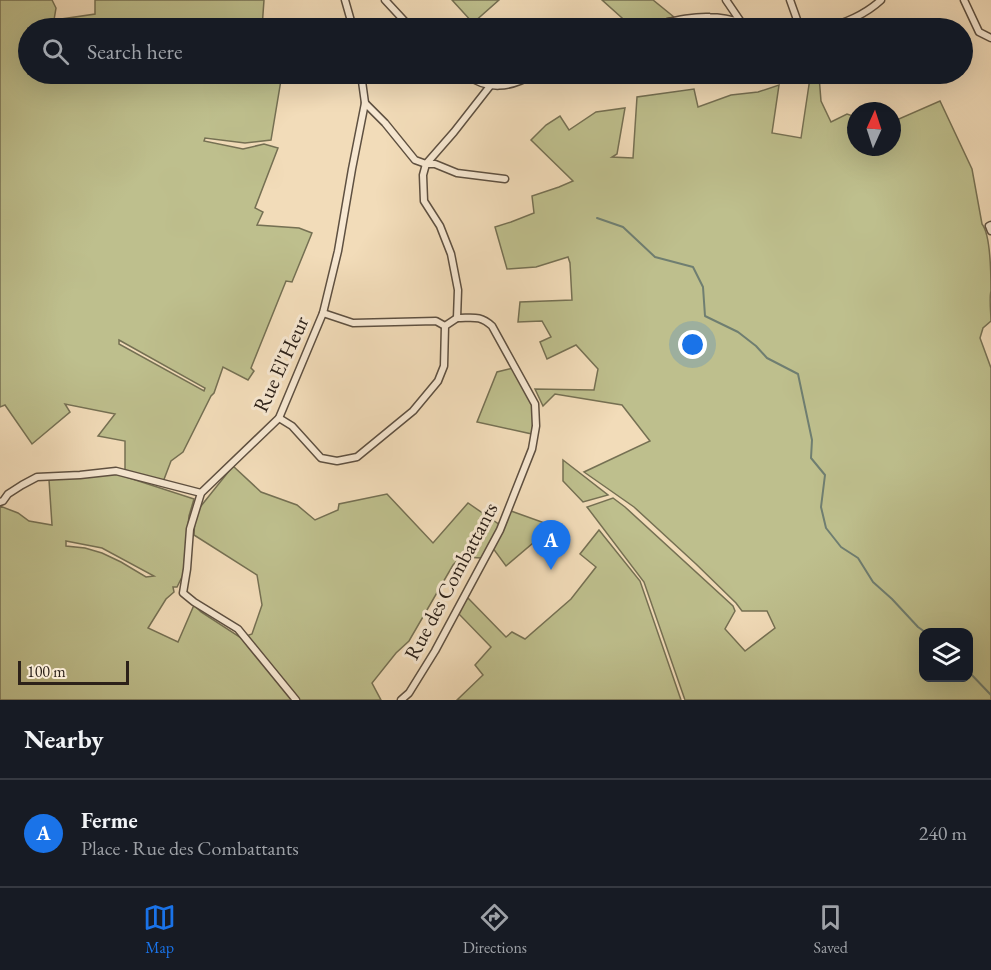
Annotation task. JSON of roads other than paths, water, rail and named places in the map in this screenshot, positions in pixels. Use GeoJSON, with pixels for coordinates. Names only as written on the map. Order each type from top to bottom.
{"type":"FeatureCollection","features":[{"type":"Feature","properties":{"kind":"street"},"geometry":{"type":"LineString","coordinates":[[345,0],[350,18]]}},
{"type":"Feature","properties":{"kind":"street"},"geometry":{"type":"LineString","coordinates":[[385,0],[402,18]]}},
{"type":"Feature","properties":{"kind":"street"},"geometry":{"type":"LineString","coordinates":[[726,0],[738,18]]}},
{"type":"Feature","properties":{"kind":"street"},"geometry":{"type":"LineString","coordinates":[[790,0],[796,18]]}},
{"type":"Feature","properties":{"kind":"street"},"geometry":{"type":"LineString","coordinates":[[851,18],[872,8],[881,0]]}},
{"type":"Feature","properties":{"kind":"street"},"geometry":{"type":"LineString","coordinates":[[964,0],[972,18]]}},
{"type":"Feature","properties":{"kind":"street"},"geometry":{"type":"LineString","coordinates":[[698,18],[711,16],[721,18]]}},
{"type":"Feature","properties":{"kind":"street"},"geometry":{"type":"LineString","coordinates":[[973,19],[979,32],[991,38]]}},
{"type":"Feature","properties":{"kind":"street","name":"Rue El'Heur"},"geometry":{"type":"LineString","coordinates":[[296,700],[238,628],[183,593],[190,529],[201,493],[279,418],[323,313],[338,251],[365,103],[362,84]]}},
{"type":"Feature","properties":{"kind":"street"},"geometry":{"type":"LineString","coordinates":[[485,84],[490,86],[505,84]]}},
{"type":"Feature","properties":{"kind":"street"},"geometry":{"type":"LineString","coordinates":[[446,326],[458,318],[458,290],[452,254],[440,226],[424,201],[423,175],[426,164],[490,86]]}},
{"type":"Feature","properties":{"kind":"street"},"geometry":{"type":"LineString","coordinates":[[365,103],[385,123],[415,160],[435,164],[457,173],[505,179]]}},
{"type":"Feature","properties":{"kind":"street"},"geometry":{"type":"LineString","coordinates":[[991,225],[991,231]]}},
{"type":"Feature","properties":{"kind":"street"},"geometry":{"type":"LineString","coordinates":[[323,313],[354,322],[436,321],[446,326]]}},
{"type":"Feature","properties":{"kind":"street","name":"Rue des Combattants"},"geometry":{"type":"LineString","coordinates":[[401,700],[409,693],[435,651],[500,530],[532,449],[536,426],[535,404],[492,326],[479,317],[458,318]]}},
{"type":"Feature","properties":{"kind":"street"},"geometry":{"type":"LineString","coordinates":[[279,418],[292,426],[321,458],[337,461],[357,457],[413,411],[438,381],[444,366],[446,326]]}},
{"type":"Feature","properties":{"kind":"street"},"geometry":{"type":"LineString","coordinates":[[0,502],[8,494],[37,477],[116,471],[201,493]]}},
{"type":"Feature","properties":{"kind":"waterway"},"geometry":{"type":"LineString","coordinates":[[597,218],[623,227],[655,257],[693,267],[703,287],[705,316],[738,332],[767,358],[798,374],[812,440],[811,458],[825,475],[821,507],[826,528],[841,547],[858,558],[873,582],[919,628]]}},
{"type":"Feature","properties":{"kind":"waterway"},"geometry":{"type":"LineString","coordinates":[[973,676],[991,695]]}},
{"type":"Feature","properties":{"kind":"place","name":"Ferme"},"geometry":{"type":"Point","coordinates":[551,570]}}]}
